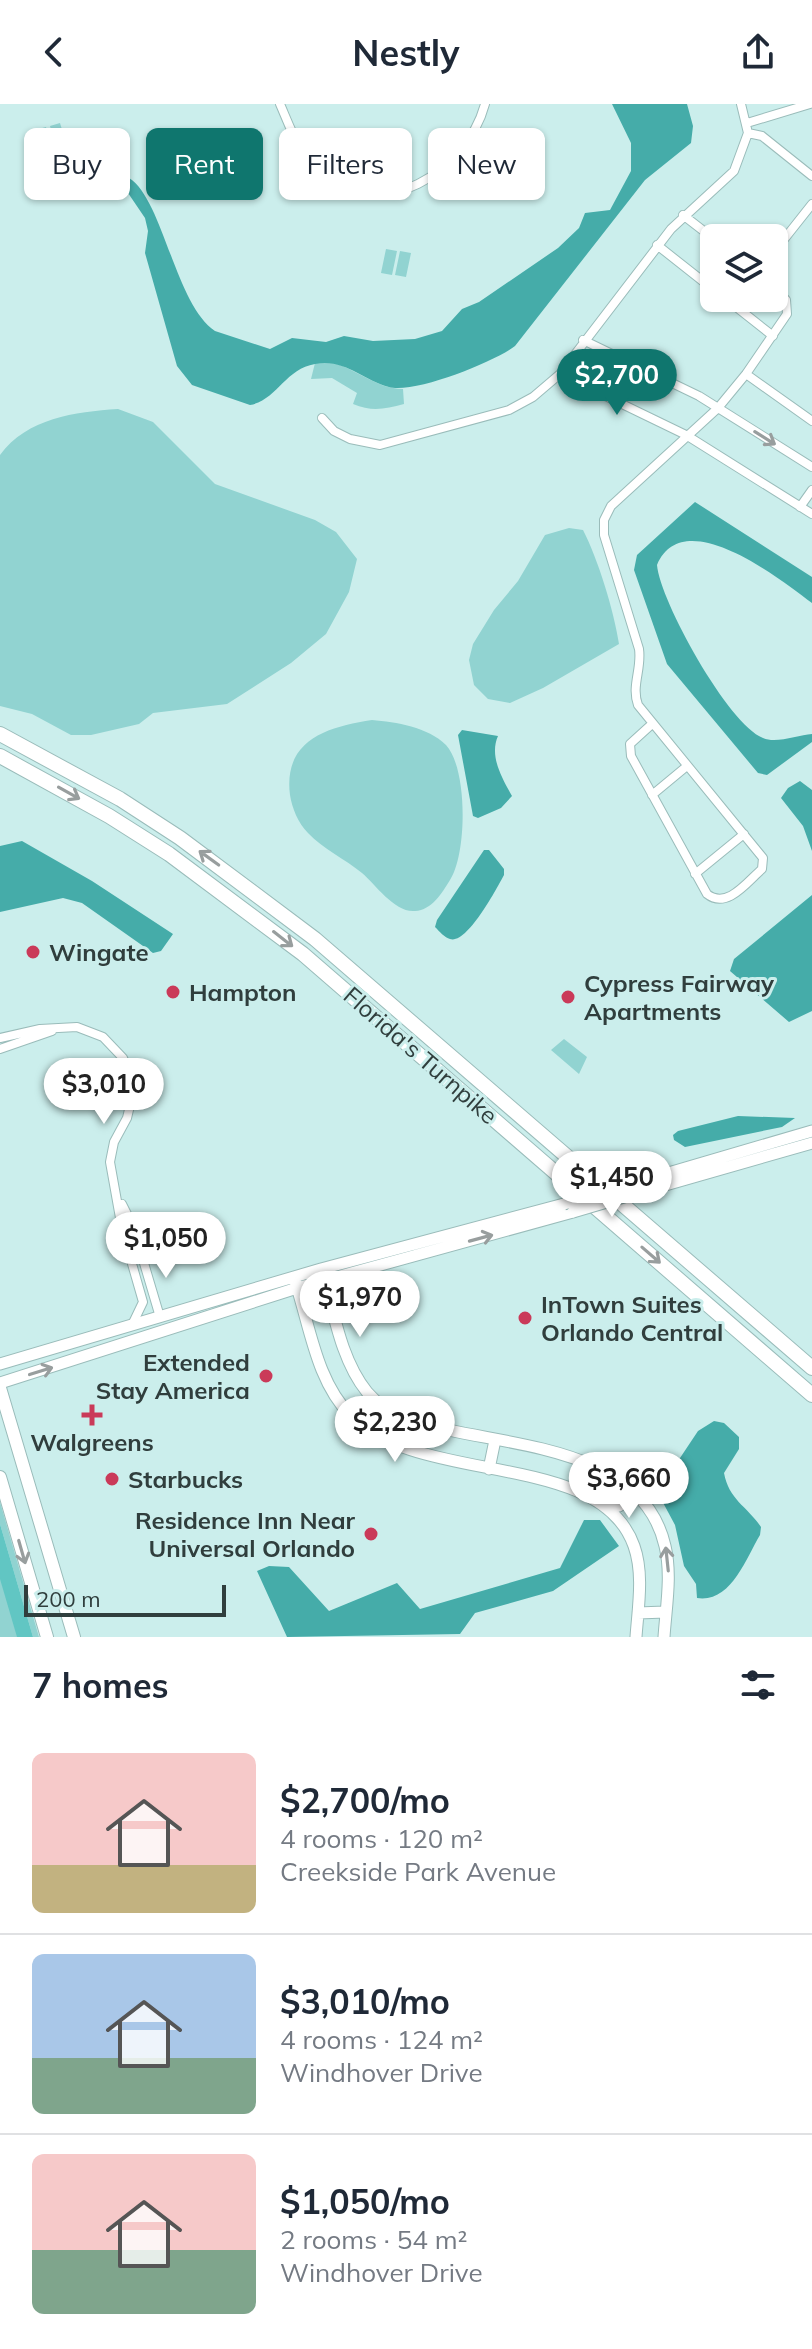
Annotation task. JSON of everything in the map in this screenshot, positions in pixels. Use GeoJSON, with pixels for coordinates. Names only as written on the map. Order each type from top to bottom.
{"type":"FeatureCollection","features":[{"type":"Feature","properties":{"kind":"highway","name":"Florida's Turnpike"},"geometry":{"type":"LineString","coordinates":[[0,734],[120,799],[249,887],[377,990],[812,1368]]}},
{"type":"Feature","properties":{"kind":"highway","name":"Florida's Turnpike"},"geometry":{"type":"LineString","coordinates":[[0,756],[109,816],[169,854],[303,954],[812,1395]]}},
{"type":"Feature","properties":{"kind":"highway"},"geometry":{"type":"LineString","coordinates":[[782,1341],[812,1361]]}},
{"type":"Feature","properties":{"kind":"main road"},"geometry":{"type":"LineString","coordinates":[[0,1386],[74,1637]]}},
{"type":"Feature","properties":{"kind":"main road"},"geometry":{"type":"LineString","coordinates":[[0,1477],[47,1637]]}},
{"type":"Feature","properties":{"kind":"street"},"geometry":{"type":"LineString","coordinates":[[280,104],[304,153],[319,173],[356,194],[385,196],[409,190],[456,156],[471,139],[485,104]]}},
{"type":"Feature","properties":{"kind":"street"},"geometry":{"type":"LineString","coordinates":[[322,418],[334,431],[350,439],[380,445],[509,410],[533,397],[560,374],[583,340],[683,215],[734,171],[747,128],[741,104]]}},
{"type":"Feature","properties":{"kind":"street"},"geometry":{"type":"LineString","coordinates":[[747,128],[810,104]]}},
{"type":"Feature","properties":{"kind":"street"},"geometry":{"type":"LineString","coordinates":[[747,128],[762,136],[812,176]]}},
{"type":"Feature","properties":{"kind":"street"},"geometry":{"type":"LineString","coordinates":[[788,234],[812,204]]}},
{"type":"Feature","properties":{"kind":"street"},"geometry":{"type":"LineString","coordinates":[[683,215],[700,228]]}},
{"type":"Feature","properties":{"kind":"street"},"geometry":{"type":"LineString","coordinates":[[657,245],[700,279]]}},
{"type":"Feature","properties":{"kind":"street"},"geometry":{"type":"LineString","coordinates":[[743,312],[773,336]]}},
{"type":"Feature","properties":{"kind":"street"},"geometry":{"type":"LineString","coordinates":[[652,724],[634,739],[629,749],[695,874],[711,898],[728,898],[762,869],[763,858],[652,724],[635,697],[639,649],[603,528],[611,506],[718,408],[773,336],[785,312]]}},
{"type":"Feature","properties":{"kind":"street"},"geometry":{"type":"LineString","coordinates":[[583,340],[664,378],[812,467]]}},
{"type":"Feature","properties":{"kind":"street"},"geometry":{"type":"LineString","coordinates":[[560,374],[686,435],[812,514]]}},
{"type":"Feature","properties":{"kind":"street"},"geometry":{"type":"LineString","coordinates":[[746,374],[812,421]]}},
{"type":"Feature","properties":{"kind":"street"},"geometry":{"type":"LineString","coordinates":[[800,507],[812,490]]}},
{"type":"Feature","properties":{"kind":"street"},"geometry":{"type":"LineString","coordinates":[[652,795],[687,766]]}},
{"type":"Feature","properties":{"kind":"street"},"geometry":{"type":"LineString","coordinates":[[695,874],[744,834]]}},
{"type":"Feature","properties":{"kind":"street"},"geometry":{"type":"LineString","coordinates":[[0,1049],[64,1027]]}},
{"type":"Feature","properties":{"kind":"street"},"geometry":{"type":"LineString","coordinates":[[0,1038],[64,1027],[84,1028],[103,1037],[120,1052],[129,1070],[131,1105],[110,1159],[122,1229],[143,1302],[131,1326]]}},
{"type":"Feature","properties":{"kind":"street"},"geometry":{"type":"LineString","coordinates":[[568,1208],[631,1184],[812,1131]]}},
{"type":"Feature","properties":{"kind":"street"},"geometry":{"type":"LineString","coordinates":[[0,1386],[156,1336],[295,1283],[568,1208],[641,1192],[812,1143]]}},
{"type":"Feature","properties":{"kind":"street"},"geometry":{"type":"LineString","coordinates":[[118,1197],[133,1226],[160,1317]]}},
{"type":"Feature","properties":{"kind":"street"},"geometry":{"type":"LineString","coordinates":[[122,1229],[133,1226]]}},
{"type":"Feature","properties":{"kind":"street"},"geometry":{"type":"LineString","coordinates":[[323,1275],[347,1357],[368,1393],[382,1406],[423,1424],[595,1465],[613,1474],[636,1494],[656,1523],[665,1544],[669,1569],[664,1637]]}},
{"type":"Feature","properties":{"kind":"street"},"geometry":{"type":"LineString","coordinates":[[0,1364],[241,1293],[295,1283]]}},
{"type":"Feature","properties":{"kind":"street"},"geometry":{"type":"LineString","coordinates":[[295,1283],[327,1381],[349,1415],[366,1429],[406,1450],[576,1490],[607,1506],[623,1524],[634,1546],[640,1572],[636,1637]]}},
{"type":"Feature","properties":{"kind":"street"},"geometry":{"type":"LineString","coordinates":[[156,1336],[170,1322],[207,1310],[241,1293]]}},
{"type":"Feature","properties":{"kind":"street"},"geometry":{"type":"LineString","coordinates":[[99,1353],[113,1343],[143,1333],[160,1317]]}},
{"type":"Feature","properties":{"kind":"street"},"geometry":{"type":"LineString","coordinates":[[366,1429],[382,1406]]}},
{"type":"Feature","properties":{"kind":"street"},"geometry":{"type":"LineString","coordinates":[[489,1469],[495,1440]]}},
{"type":"Feature","properties":{"kind":"street"},"geometry":{"type":"LineString","coordinates":[[607,1506],[619,1506],[636,1494]]}},
{"type":"Feature","properties":{"kind":"street"},"geometry":{"type":"LineString","coordinates":[[638,1613],[665,1612]]}},
{"type":"Feature","properties":{"kind":"shaded area"},"geometry":{"type":"Polygon","coordinates":[[[612,104],[687,104],[693,126],[691,143],[645,180],[515,346],[505,353],[454,375],[401,388],[380,384],[335,364],[315,364],[296,372],[267,397],[250,405],[192,385],[177,366],[145,253],[148,231],[145,218],[130,196],[130,179],[141,189],[151,207],[189,299],[201,318],[215,331],[270,349],[292,338],[326,342],[344,336],[373,341],[415,339],[442,331],[462,309],[479,302],[558,248],[579,228],[585,213],[610,210],[631,171],[631,143],[612,104]]]}},
{"type":"Feature","properties":{"kind":"shaded area"},"geometry":{"type":"Polygon","coordinates":[[[386,249],[397,251],[392,275],[381,273],[386,249]]]}},
{"type":"Feature","properties":{"kind":"shaded area"},"geometry":{"type":"Polygon","coordinates":[[[400,251],[411,253],[406,277],[395,275],[400,251]]]}},
{"type":"Feature","properties":{"kind":"shaded area"},"geometry":{"type":"Polygon","coordinates":[[[331,362],[384,386],[403,389],[404,404],[378,409],[360,407],[353,404],[357,393],[332,378],[311,379],[315,363],[331,362]]]}},
{"type":"Feature","properties":{"kind":"shaded area"},"geometry":{"type":"Polygon","coordinates":[[[118,409],[153,422],[215,484],[315,520],[336,532],[357,559],[349,592],[326,634],[291,663],[227,704],[153,713],[139,724],[91,735],[71,735],[32,714],[0,706],[0,455],[24,433],[53,419],[118,409]]]}},
{"type":"Feature","properties":{"kind":"shaded area"},"geometry":{"type":"Polygon","coordinates":[[[695,502],[812,577],[812,603],[778,578],[732,551],[709,543],[688,541],[670,548],[657,565],[661,582],[683,632],[732,710],[749,728],[768,740],[812,734],[812,742],[767,775],[758,773],[667,664],[634,570],[637,555],[695,502]]]}},
{"type":"Feature","properties":{"kind":"shaded area"},"geometry":{"type":"Polygon","coordinates":[[[569,528],[583,530],[589,542],[605,586],[619,644],[543,688],[510,703],[488,699],[474,685],[469,660],[473,644],[494,610],[518,581],[545,535],[569,528]]]}},
{"type":"Feature","properties":{"kind":"shaded area"},"geometry":{"type":"Polygon","coordinates":[[[372,720],[411,726],[439,739],[453,757],[458,773],[463,812],[456,868],[440,895],[421,910],[400,908],[362,873],[314,839],[298,820],[291,800],[290,776],[301,749],[324,732],[372,720]]]}},
{"type":"Feature","properties":{"kind":"shaded area"},"geometry":{"type":"Polygon","coordinates":[[[462,730],[498,736],[496,759],[512,796],[501,808],[478,818],[473,816],[458,735],[462,730]]]}},
{"type":"Feature","properties":{"kind":"shaded area"},"geometry":{"type":"Polygon","coordinates":[[[800,781],[812,790],[812,851],[803,826],[781,798],[788,788],[800,781]]]}},
{"type":"Feature","properties":{"kind":"shaded area"},"geometry":{"type":"Polygon","coordinates":[[[22,841],[92,881],[173,934],[161,951],[153,953],[82,903],[63,898],[0,912],[0,846],[22,841]]]}},
{"type":"Feature","properties":{"kind":"shaded area"},"geometry":{"type":"Polygon","coordinates":[[[484,850],[489,850],[504,869],[504,875],[473,925],[457,939],[450,939],[435,927],[437,920],[484,850]]]}},
{"type":"Feature","properties":{"kind":"shaded area"},"geometry":{"type":"Polygon","coordinates":[[[812,895],[812,1011],[789,1022],[730,971],[734,959],[812,895]]]}},
{"type":"Feature","properties":{"kind":"shaded area"},"geometry":{"type":"Polygon","coordinates":[[[564,1039],[587,1057],[579,1074],[551,1050],[564,1039]]]}},
{"type":"Feature","properties":{"kind":"shaded area"},"geometry":{"type":"Polygon","coordinates":[[[738,1116],[795,1118],[782,1127],[685,1147],[674,1140],[673,1135],[678,1131],[738,1116]]]}},
{"type":"Feature","properties":{"kind":"shaded area"},"geometry":{"type":"Polygon","coordinates":[[[714,1421],[724,1423],[739,1437],[739,1449],[724,1473],[726,1482],[761,1527],[749,1556],[728,1587],[709,1598],[697,1598],[696,1584],[684,1566],[675,1525],[660,1497],[660,1488],[698,1431],[714,1421]]]}},
{"type":"Feature","properties":{"kind":"shaded area"},"geometry":{"type":"Polygon","coordinates":[[[0,1502],[39,1637],[33,1637],[0,1524],[0,1502]]]}},
{"type":"Feature","properties":{"kind":"shaded area"},"geometry":{"type":"Polygon","coordinates":[[[584,1520],[600,1520],[619,1546],[553,1591],[475,1613],[460,1634],[287,1637],[257,1571],[269,1566],[289,1567],[329,1611],[397,1583],[420,1609],[560,1568],[584,1520]]]}},
{"type":"Feature","properties":{"kind":"shaded area"},"geometry":{"type":"Polygon","coordinates":[[[0,1524],[33,1637],[17,1637],[0,1579],[0,1524]]]}},
{"type":"Feature","properties":{"kind":"shaded area"},"geometry":{"type":"Polygon","coordinates":[[[0,1541],[27,1637],[0,1637],[0,1541]]]}},
{"type":"Feature","properties":{"kind":"place","name":"Wingate"},"geometry":{"type":"Point","coordinates":[33,952]}},
{"type":"Feature","properties":{"kind":"place","name":"Hampton"},"geometry":{"type":"Point","coordinates":[173,992]}},
{"type":"Feature","properties":{"kind":"place","name":"Cypress Fairway Apartments"},"geometry":{"type":"Point","coordinates":[568,997]}},
{"type":"Feature","properties":{"kind":"place","name":"InTown Suites Orlando Central"},"geometry":{"type":"Point","coordinates":[525,1318]}},
{"type":"Feature","properties":{"kind":"place","name":"Extended Stay America"},"geometry":{"type":"Point","coordinates":[266,1376]}},
{"type":"Feature","properties":{"kind":"place","name":"Walgreens"},"geometry":{"type":"Point","coordinates":[92,1415]}},
{"type":"Feature","properties":{"kind":"place","name":"Starbucks"},"geometry":{"type":"Point","coordinates":[112,1479]}},
{"type":"Feature","properties":{"kind":"place","name":"Residence Inn Near Universal Orlando"},"geometry":{"type":"Point","coordinates":[371,1534]}}]}
